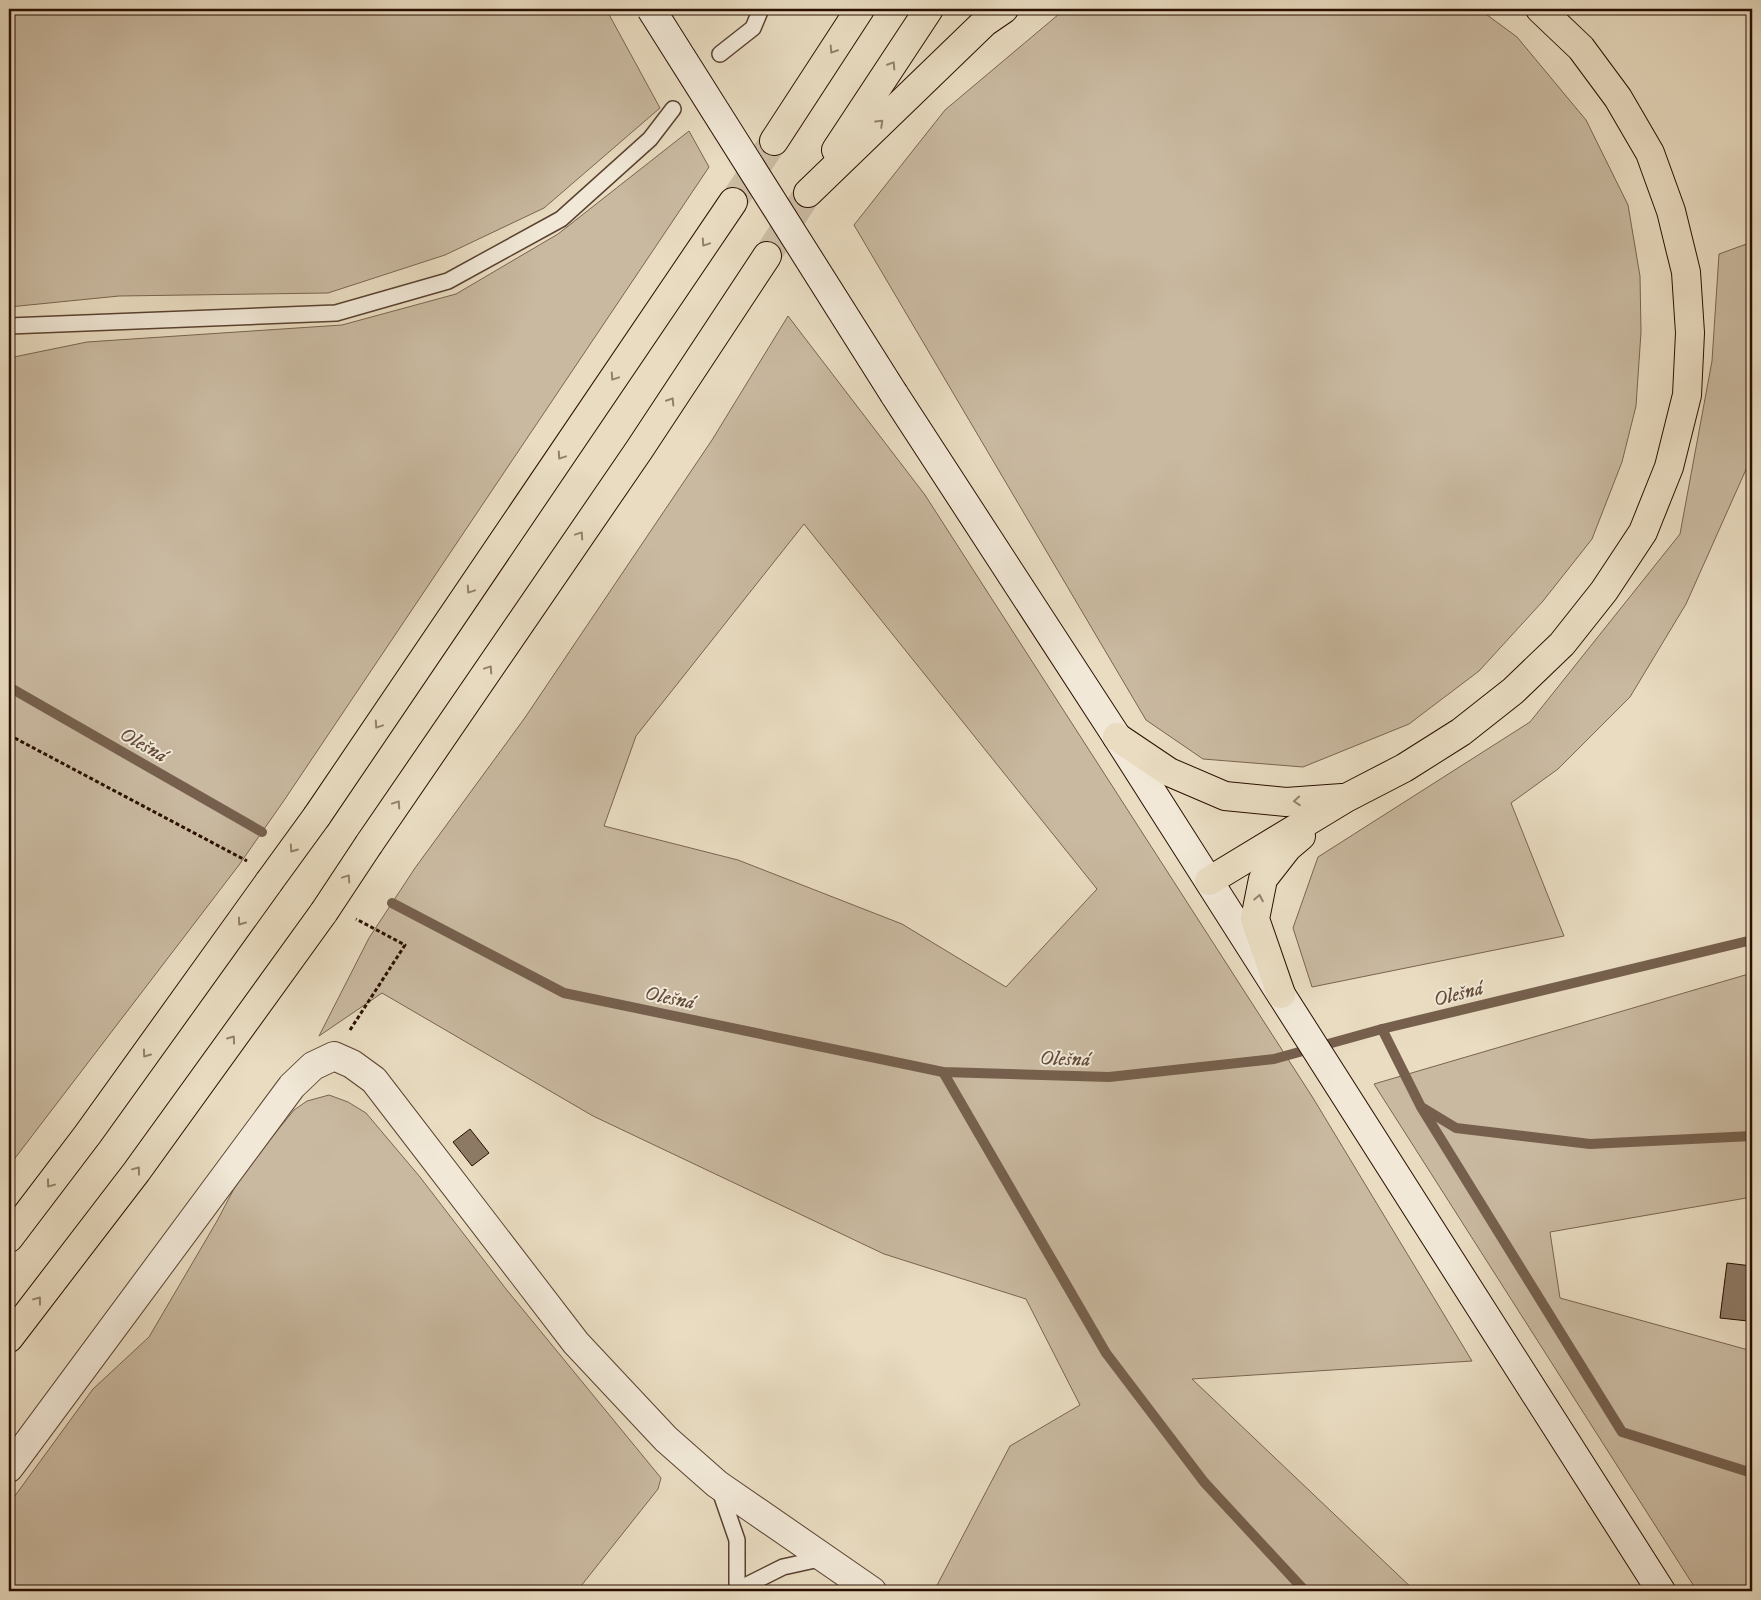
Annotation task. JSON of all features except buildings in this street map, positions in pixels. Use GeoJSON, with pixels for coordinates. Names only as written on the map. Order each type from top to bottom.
{"type":"FeatureCollection","features":[{"type":"Feature","properties":{"kind":"highway"},"geometry":{"type":"LineString","coordinates":[[774,141],[860,9]]}},
{"type":"Feature","properties":{"kind":"highway"},"geometry":{"type":"LineString","coordinates":[[929,9],[808,193],[985,22],[1004,9]]}},
{"type":"Feature","properties":{"kind":"highway"},"geometry":{"type":"LineString","coordinates":[[1208,881],[1346,798],[1404,768],[1461,732],[1513,691],[1562,644],[1604,591],[1643,532],[1669,467],[1687,395],[1690,333],[1686,272],[1671,211],[1650,153],[1618,98],[1581,48],[1540,9]]}},
{"type":"Feature","properties":{"kind":"highway"},"geometry":{"type":"LineString","coordinates":[[9,1238],[88,1134],[316,816],[733,202]]}},
{"type":"Feature","properties":{"kind":"highway"},"geometry":{"type":"LineString","coordinates":[[9,1338],[137,1171],[324,912],[638,450],[767,256]]}},
{"type":"Feature","properties":{"kind":"highway"},"geometry":{"type":"LineString","coordinates":[[1117,737],[1169,772],[1225,796],[1286,802],[1346,798]]}},
{"type":"Feature","properties":{"kind":"highway"},"geometry":{"type":"LineString","coordinates":[[1281,994],[1255,919],[1263,879],[1288,848],[1346,798]]}},
{"type":"Feature","properties":{"kind":"street"},"geometry":{"type":"LineString","coordinates":[[651,9],[894,394],[1117,737],[1661,1591]]}},
{"type":"Feature","properties":{"kind":"street"},"geometry":{"type":"LineString","coordinates":[[9,1468],[286,1093],[313,1066],[334,1056],[352,1064],[374,1080],[576,1343],[666,1439],[717,1484],[872,1591]]}},
{"type":"Feature","properties":{"kind":"lane"},"geometry":{"type":"LineString","coordinates":[[720,54],[753,28],[761,9]]}},
{"type":"Feature","properties":{"kind":"lane"},"geometry":{"type":"LineString","coordinates":[[9,326],[336,313],[448,281],[561,218],[650,139],[673,109]]}},
{"type":"Feature","properties":{"kind":"lane"},"geometry":{"type":"LineString","coordinates":[[717,1484],[737,1540],[737,1590],[783,1567],[824,1558]]}},
{"type":"Feature","properties":{"kind":"shaded area"},"geometry":{"type":"Polygon","coordinates":[[[9,9],[606,9],[660,108],[544,208],[445,255],[328,293],[119,296],[9,307],[9,9]]]}},
{"type":"Feature","properties":{"kind":"shaded area"},"geometry":{"type":"Polygon","coordinates":[[[1065,9],[1479,9],[1517,37],[1586,120],[1628,205],[1640,276],[1641,332],[1636,406],[1622,462],[1592,539],[1543,601],[1479,671],[1409,724],[1303,767],[1203,759],[1146,720],[854,225],[945,110],[1065,9]]]}},
{"type":"Feature","properties":{"kind":"shaded area"},"geometry":{"type":"Polygon","coordinates":[[[689,131],[709,167],[239,865],[9,1166],[9,358],[87,342],[342,325],[456,294],[558,234],[689,131]]]}},
{"type":"Feature","properties":{"kind":"shaded area"},"geometry":{"type":"Polygon","coordinates":[[[1752,242],[1752,456],[1686,604],[1630,697],[1558,769],[1511,803],[1564,936],[1312,987],[1293,928],[1318,857],[1530,722],[1680,534],[1712,361],[1719,254],[1752,242]]]}},
{"type":"Feature","properties":{"kind":"shaded area"},"geometry":{"type":"Polygon","coordinates":[[[788,316],[925,495],[1313,1098],[1472,1361],[1192,1379],[1415,1591],[934,1591],[1010,1446],[1080,1405],[1026,1299],[884,1254],[593,1116],[382,993],[319,1036],[369,938],[415,868],[524,719],[712,440],[788,316]],[[804,524],[636,736],[604,826],[738,860],[902,924],[1006,987],[1097,889],[804,524]]]}},
{"type":"Feature","properties":{"kind":"shaded area"},"geometry":{"type":"Polygon","coordinates":[[[1752,973],[1752,1197],[1550,1232],[1560,1298],[1752,1351],[1752,1591],[1697,1591],[1374,1084],[1752,973]]]}},
{"type":"Feature","properties":{"kind":"shaded area"},"geometry":{"type":"Polygon","coordinates":[[[329,1095],[348,1102],[366,1113],[420,1177],[506,1289],[661,1478],[658,1489],[577,1591],[9,1591],[9,1504],[93,1389],[149,1337],[237,1183],[255,1158],[294,1110],[307,1101],[329,1095]]]}},
{"type":"Feature","properties":{"kind":"waterway","name":"Olešná"},"geometry":{"type":"LineString","coordinates":[[9,687],[262,832]]}},
{"type":"Feature","properties":{"kind":"waterway","name":"Olešná"},"geometry":{"type":"LineString","coordinates":[[392,903],[564,993],[943,1072],[1109,1077],[1274,1059],[1382,1029],[1752,940]]}},
{"type":"Feature","properties":{"kind":"waterway"},"geometry":{"type":"LineString","coordinates":[[1382,1029],[1421,1107],[1622,1432],[1752,1473]]}},
{"type":"Feature","properties":{"kind":"waterway"},"geometry":{"type":"LineString","coordinates":[[943,1072],[1106,1353],[1204,1482],[1305,1591]]}},
{"type":"Feature","properties":{"kind":"waterway"},"geometry":{"type":"LineString","coordinates":[[1423,1108],[1456,1128],[1590,1144],[1752,1136]]}},
{"type":"Feature","properties":{"kind":"tunnel"},"geometry":{"type":"LineString","coordinates":[[733,202],[774,141]]}},
{"type":"Feature","properties":{"kind":"tunnel"},"geometry":{"type":"LineString","coordinates":[[767,256],[808,193]]}}]}
